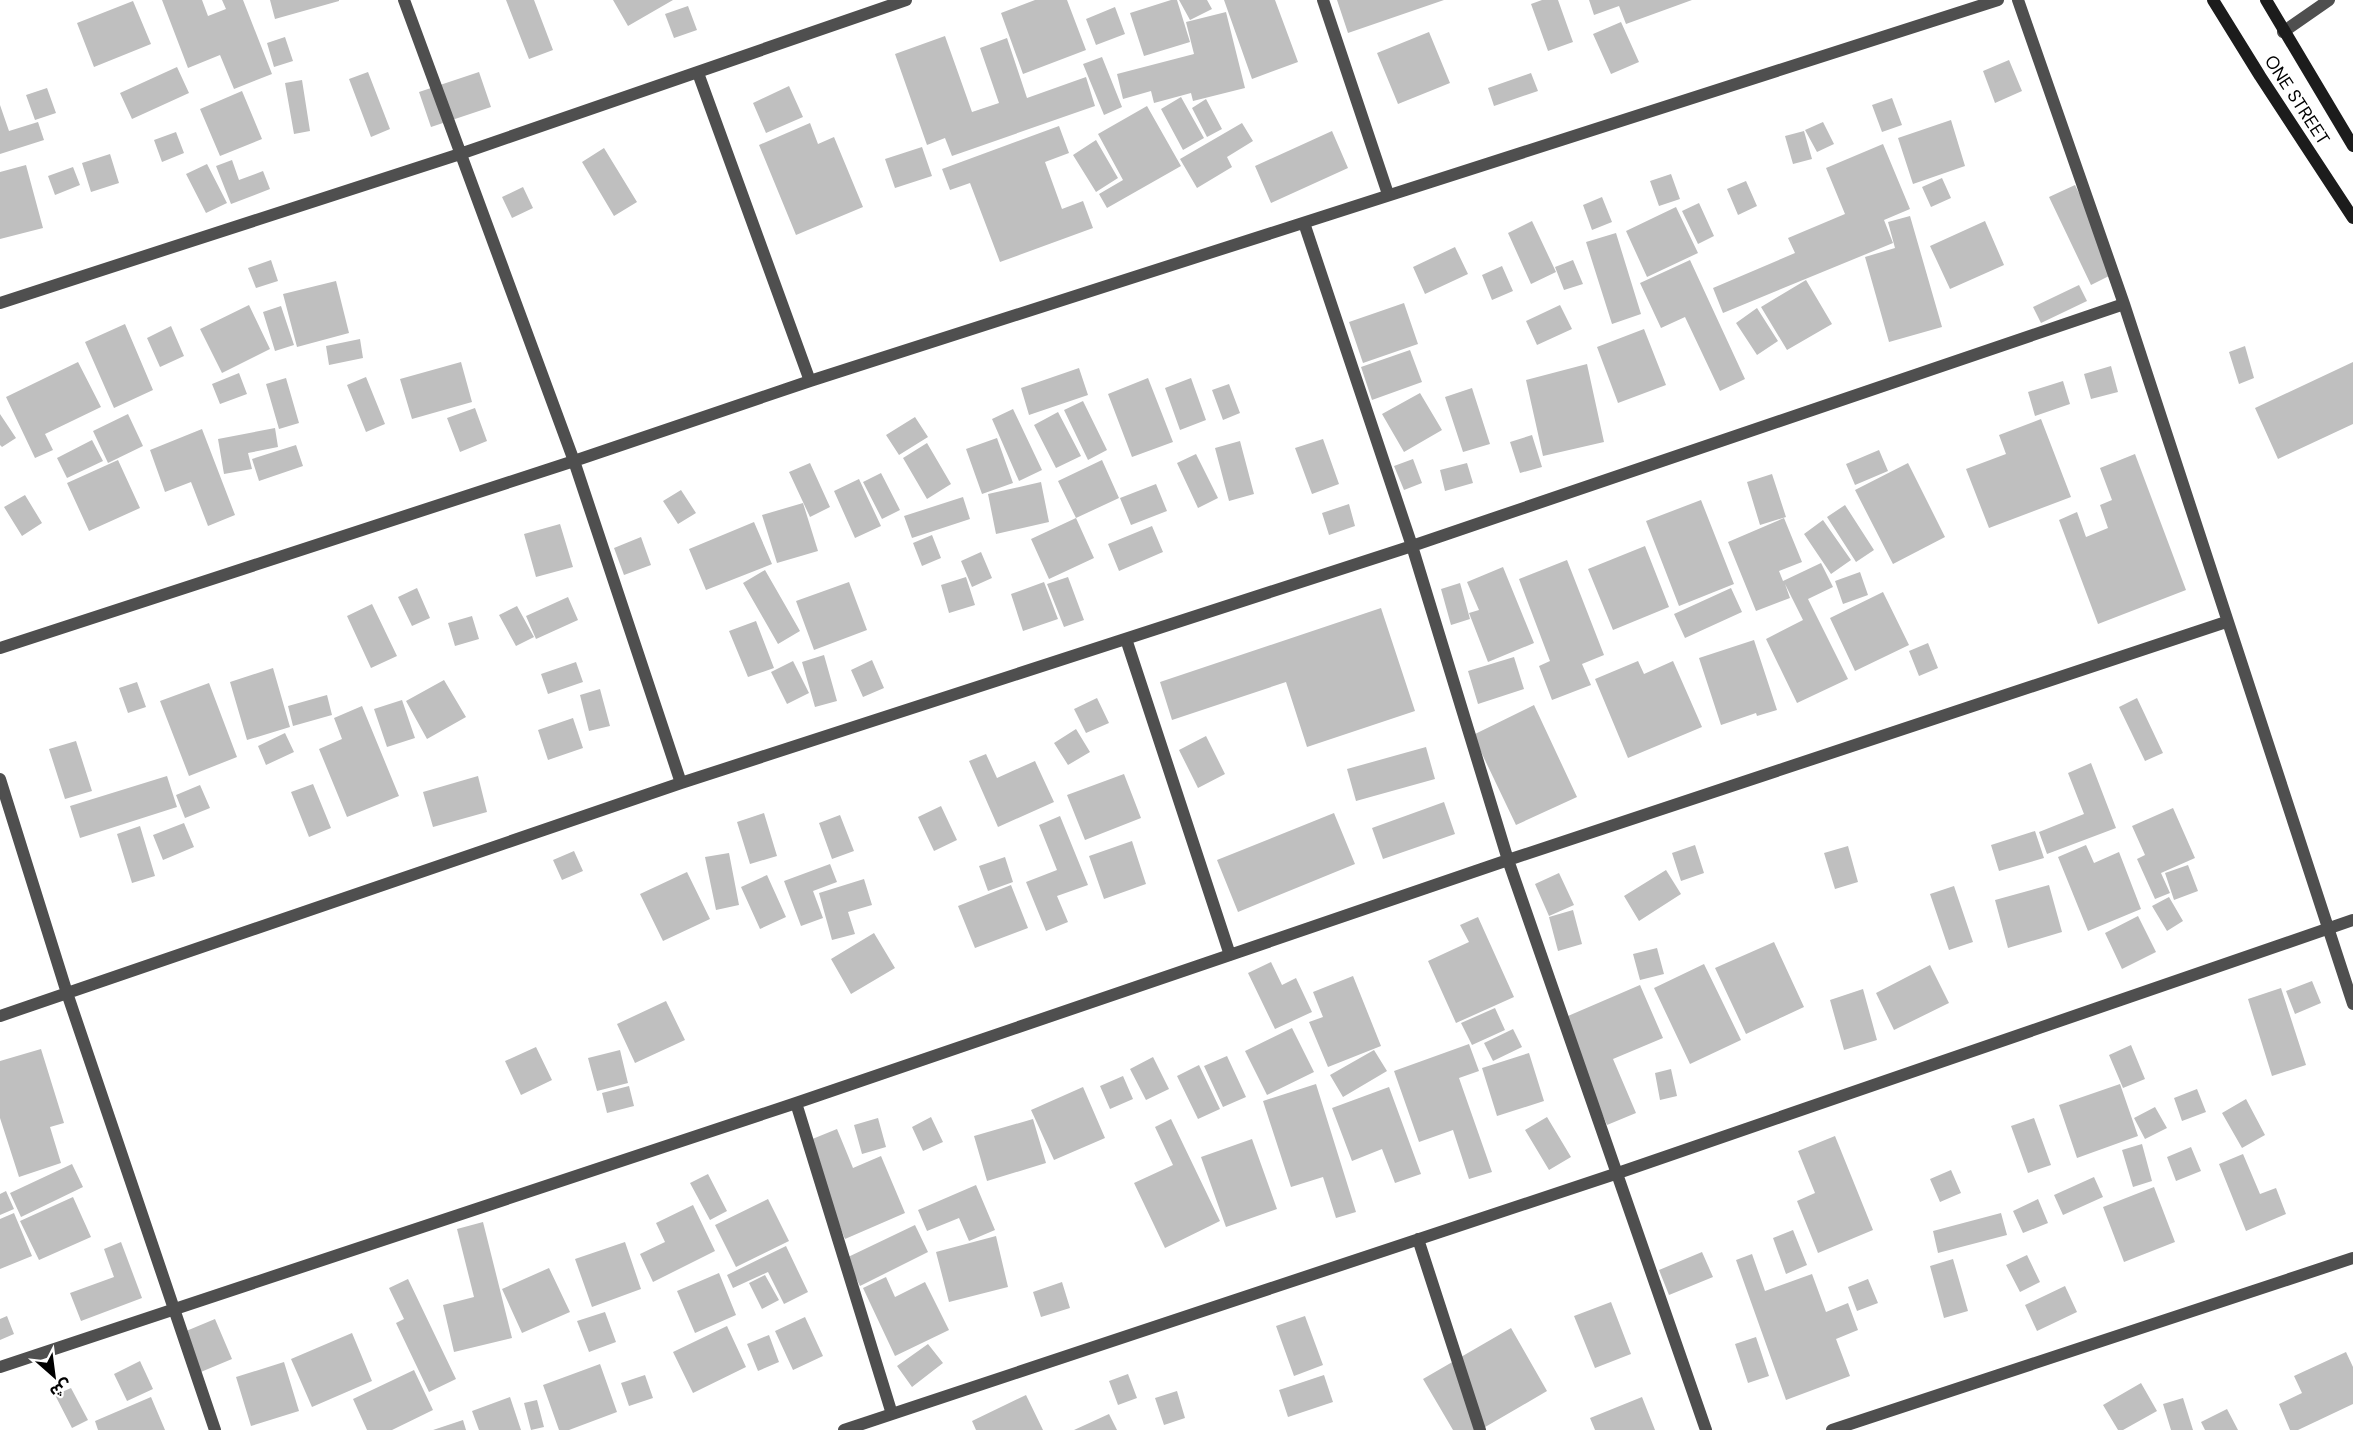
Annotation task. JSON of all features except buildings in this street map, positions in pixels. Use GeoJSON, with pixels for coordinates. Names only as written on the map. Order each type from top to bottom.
{"type":"FeatureCollection","features":[{"type":"Feature","properties":{"kind":"street"},"geometry":{"type":"LineString","coordinates":[[404,0],[574,461],[681,783]]}},
{"type":"Feature","properties":{"kind":"street"},"geometry":{"type":"LineString","coordinates":[[0,303],[460,154],[906,0]]}},
{"type":"Feature","properties":{"kind":"street"},"geometry":{"type":"LineString","coordinates":[[1323,0],[1388,194]]}},
{"type":"Feature","properties":{"kind":"street"},"geometry":{"type":"LineString","coordinates":[[0,648],[574,461],[810,381],[1998,0]]}},
{"type":"Feature","properties":{"kind":"street"},"geometry":{"type":"LineString","coordinates":[[2018,0],[2124,304],[2226,622],[2353,1004]]}},
{"type":"Feature","properties":{"kind":"street","name":"ONE STREET"},"geometry":{"type":"LineString","coordinates":[[2214,0],[2260,76],[2353,218]]}},
{"type":"Feature","properties":{"kind":"street","name":"ONE STREET"},"geometry":{"type":"LineString","coordinates":[[2266,0],[2353,146]]}},
{"type":"Feature","properties":{"kind":"street"},"geometry":{"type":"LineString","coordinates":[[2283,32],[2329,0]]}},
{"type":"Feature","properties":{"kind":"street"},"geometry":{"type":"LineString","coordinates":[[698,73],[810,381]]}},
{"type":"Feature","properties":{"kind":"street"},"geometry":{"type":"LineString","coordinates":[[1304,223],[1412,546],[1508,860],[1706,1430]]}},
{"type":"Feature","properties":{"kind":"street"},"geometry":{"type":"LineString","coordinates":[[0,1016],[681,783],[1412,546],[2124,304]]}},
{"type":"Feature","properties":{"kind":"street"},"geometry":{"type":"LineString","coordinates":[[0,1367],[796,1103],[1508,860],[2226,622]]}},
{"type":"Feature","properties":{"kind":"street"},"geometry":{"type":"LineString","coordinates":[[1126,639],[1230,956]]}},
{"type":"Feature","properties":{"kind":"street"},"geometry":{"type":"LineString","coordinates":[[0,779],[67,993],[215,1430]]}},
{"type":"Feature","properties":{"kind":"street"},"geometry":{"type":"LineString","coordinates":[[844,1430],[1618,1173],[2353,920]]}},
{"type":"Feature","properties":{"kind":"street"},"geometry":{"type":"LineString","coordinates":[[796,1103],[892,1414]]}},
{"type":"Feature","properties":{"kind":"street"},"geometry":{"type":"LineString","coordinates":[[1418,1239],[1480,1430]]}},
{"type":"Feature","properties":{"kind":"street"},"geometry":{"type":"LineString","coordinates":[[1832,1430],[2353,1258]]}}]}
